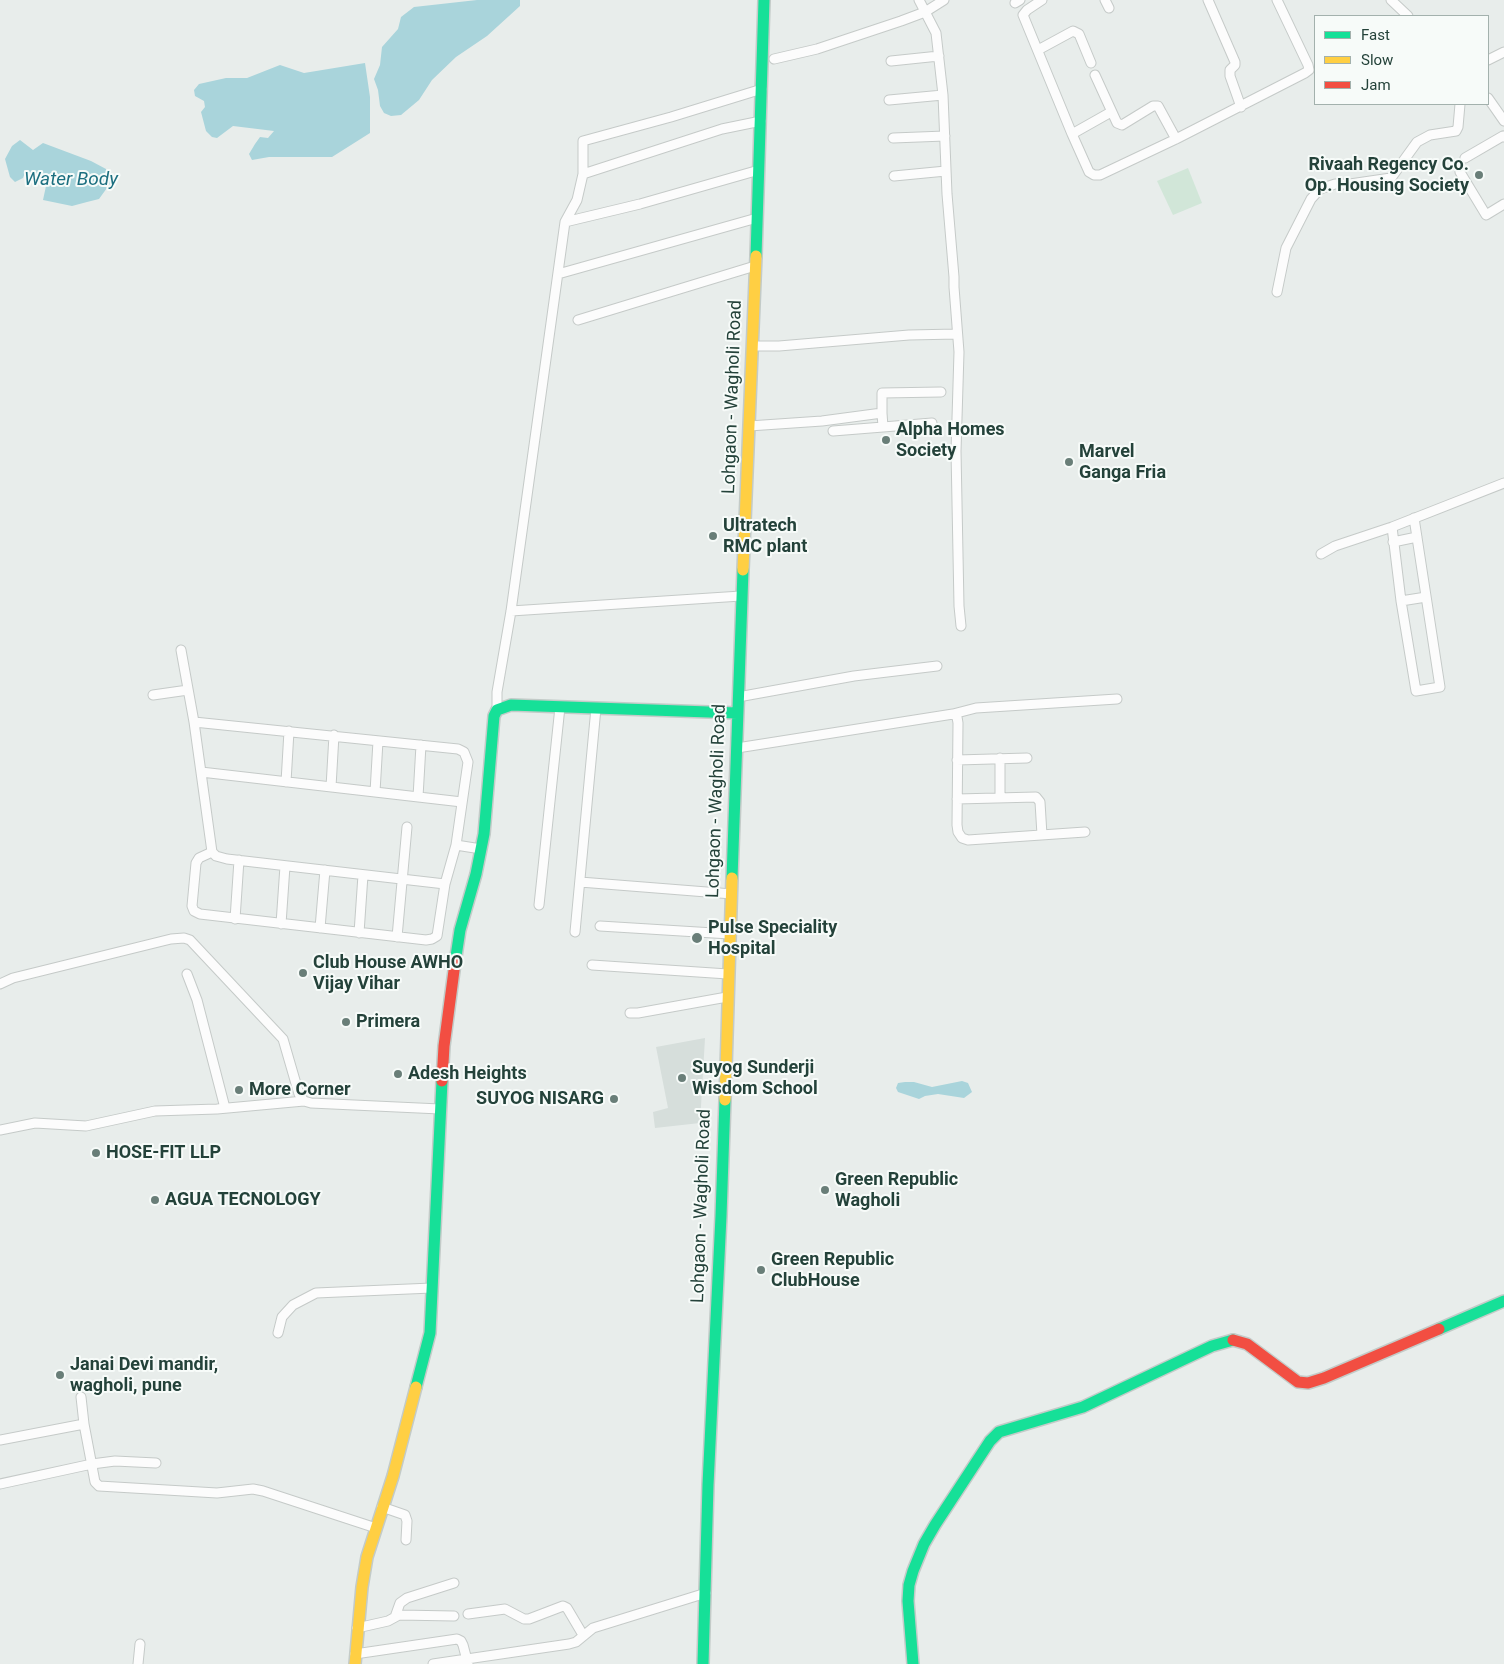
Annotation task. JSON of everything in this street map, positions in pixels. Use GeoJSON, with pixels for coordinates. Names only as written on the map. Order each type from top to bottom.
{"type":"FeatureCollection","features":[{"type":"Feature","properties":{"kind":"street","name":"Lohgaon - Wagholi Road"},"geometry":{"type":"LineString","coordinates":[[703,1664],[709,1467],[721,1216],[741,596],[761,121],[764,0]]}},
{"type":"Feature","properties":{"kind":"street"},"geometry":{"type":"LineString","coordinates":[[919,0],[936,33],[943,95],[957,334],[958,401],[956,451],[961,626]]}},
{"type":"Feature","properties":{"kind":"street"},"geometry":{"type":"LineString","coordinates":[[774,59],[817,49],[926,12],[944,0]]}},
{"type":"Feature","properties":{"kind":"street"},"geometry":{"type":"LineString","coordinates":[[1042,0],[1027,10],[1023,16],[1072,134],[1089,172],[1094,175],[1100,175],[1176,139],[1305,73],[1308,70],[1308,65],[1277,0]]}},
{"type":"Feature","properties":{"kind":"street"},"geometry":{"type":"LineString","coordinates":[[1205,0],[1235,62],[1235,65],[1230,70],[1230,76],[1241,107]]}},
{"type":"Feature","properties":{"kind":"street"},"geometry":{"type":"LineString","coordinates":[[1391,0],[1407,15]]}},
{"type":"Feature","properties":{"kind":"street"},"geometry":{"type":"LineString","coordinates":[[1038,50],[1072,31],[1079,34],[1092,63]]}},
{"type":"Feature","properties":{"kind":"street"},"geometry":{"type":"LineString","coordinates":[[1489,60],[1504,52]]}},
{"type":"Feature","properties":{"kind":"street"},"geometry":{"type":"LineString","coordinates":[[891,61],[939,56]]}},
{"type":"Feature","properties":{"kind":"street"},"geometry":{"type":"LineString","coordinates":[[1095,75],[1117,123],[1120,125],[1154,106],[1158,106],[1176,139]]}},
{"type":"Feature","properties":{"kind":"street"},"geometry":{"type":"LineString","coordinates":[[467,1661],[461,1640],[457,1639],[355,1659],[357,1628],[367,1557],[393,1476],[430,1333],[440,1150],[440,1109],[444,1046],[453,970],[460,930],[481,849],[487,807],[494,716],[497,710],[497,692],[511,611],[565,222],[577,200],[583,174],[583,141],[670,117],[762,88]]}},
{"type":"Feature","properties":{"kind":"street"},"geometry":{"type":"LineString","coordinates":[[889,100],[943,95]]}},
{"type":"Feature","properties":{"kind":"street"},"geometry":{"type":"LineString","coordinates":[[1489,99],[1504,121]]}},
{"type":"Feature","properties":{"kind":"street"},"geometry":{"type":"LineString","coordinates":[[1277,292],[1286,248],[1311,199],[1320,189],[1335,184],[1350,184],[1391,178],[1417,142],[1430,135],[1456,131],[1460,105]]}},
{"type":"Feature","properties":{"kind":"street"},"geometry":{"type":"LineString","coordinates":[[1072,134],[1111,112]]}},
{"type":"Feature","properties":{"kind":"street"},"geometry":{"type":"LineString","coordinates":[[583,174],[704,134],[761,121]]}},
{"type":"Feature","properties":{"kind":"street"},"geometry":{"type":"LineString","coordinates":[[893,138],[945,136]]}},
{"type":"Feature","properties":{"kind":"street"},"geometry":{"type":"LineString","coordinates":[[1465,158],[1504,137]]}},
{"type":"Feature","properties":{"kind":"street"},"geometry":{"type":"LineString","coordinates":[[565,222],[640,204],[759,170]]}},
{"type":"Feature","properties":{"kind":"street"},"geometry":{"type":"LineString","coordinates":[[894,176],[946,171]]}},
{"type":"Feature","properties":{"kind":"street"},"geometry":{"type":"LineString","coordinates":[[1460,172],[1486,215],[1504,204]]}},
{"type":"Feature","properties":{"kind":"street"},"geometry":{"type":"LineString","coordinates":[[558,274],[757,218]]}},
{"type":"Feature","properties":{"kind":"street"},"geometry":{"type":"LineString","coordinates":[[578,320],[755,266]]}},
{"type":"Feature","properties":{"kind":"street"},"geometry":{"type":"LineString","coordinates":[[752,346],[779,346],[909,335],[957,334]]}},
{"type":"Feature","properties":{"kind":"street"},"geometry":{"type":"LineString","coordinates":[[883,427],[882,393],[940,392]]}},
{"type":"Feature","properties":{"kind":"street"},"geometry":{"type":"LineString","coordinates":[[749,426],[822,421],[882,413]]}},
{"type":"Feature","properties":{"kind":"street"},"geometry":{"type":"LineString","coordinates":[[833,431],[932,423]]}},
{"type":"Feature","properties":{"kind":"street"},"geometry":{"type":"LineString","coordinates":[[1321,554],[1335,546],[1392,527],[1504,483]]}},
{"type":"Feature","properties":{"kind":"street"},"geometry":{"type":"LineString","coordinates":[[1392,527],[1401,601],[1416,691],[1440,687],[1414,518]]}},
{"type":"Feature","properties":{"kind":"street"},"geometry":{"type":"LineString","coordinates":[[1393,542],[1417,537]]}},
{"type":"Feature","properties":{"kind":"street"},"geometry":{"type":"LineString","coordinates":[[511,611],[741,596]]}},
{"type":"Feature","properties":{"kind":"street"},"geometry":{"type":"LineString","coordinates":[[1401,601],[1426,597]]}},
{"type":"Feature","properties":{"kind":"street"},"geometry":{"type":"LineString","coordinates":[[181,650],[194,722],[212,852],[216,856],[285,866],[446,884]]}},
{"type":"Feature","properties":{"kind":"street"},"geometry":{"type":"LineString","coordinates":[[738,697],[854,676],[937,666]]}},
{"type":"Feature","properties":{"kind":"street"},"geometry":{"type":"LineString","coordinates":[[153,695],[188,690]]}},
{"type":"Feature","properties":{"kind":"street"},"geometry":{"type":"LineString","coordinates":[[737,748],[953,714],[976,708],[1117,698]]}},
{"type":"Feature","properties":{"kind":"street"},"geometry":{"type":"LineString","coordinates":[[497,710],[511,705],[737,713]]}},
{"type":"Feature","properties":{"kind":"street"},"geometry":{"type":"LineString","coordinates":[[539,905],[560,707]]}},
{"type":"Feature","properties":{"kind":"street"},"geometry":{"type":"LineString","coordinates":[[575,932],[596,708]]}},
{"type":"Feature","properties":{"kind":"street"},"geometry":{"type":"LineString","coordinates":[[953,714],[957,717],[957,825],[958,832],[962,838],[968,840],[1085,832]]}},
{"type":"Feature","properties":{"kind":"street"},"geometry":{"type":"LineString","coordinates":[[194,722],[458,749],[464,752],[468,762],[456,845],[446,884],[437,936],[432,939],[359,933],[200,914],[194,911],[192,906],[196,863],[199,858],[212,852]]}},
{"type":"Feature","properties":{"kind":"street"},"geometry":{"type":"LineString","coordinates":[[286,782],[289,731]]}},
{"type":"Feature","properties":{"kind":"street"},"geometry":{"type":"LineString","coordinates":[[331,787],[334,735]]}},
{"type":"Feature","properties":{"kind":"street"},"geometry":{"type":"LineString","coordinates":[[375,792],[378,740]]}},
{"type":"Feature","properties":{"kind":"street"},"geometry":{"type":"LineString","coordinates":[[418,797],[421,745]]}},
{"type":"Feature","properties":{"kind":"street"},"geometry":{"type":"LineString","coordinates":[[1000,758],[1000,798]]}},
{"type":"Feature","properties":{"kind":"street"},"geometry":{"type":"LineString","coordinates":[[957,760],[1027,758]]}},
{"type":"Feature","properties":{"kind":"street"},"geometry":{"type":"LineString","coordinates":[[201,772],[462,802]]}},
{"type":"Feature","properties":{"kind":"street"},"geometry":{"type":"LineString","coordinates":[[957,799],[1032,796],[1039,798],[1042,835]]}},
{"type":"Feature","properties":{"kind":"street"},"geometry":{"type":"LineString","coordinates":[[397,937],[407,827]]}},
{"type":"Feature","properties":{"kind":"street"},"geometry":{"type":"LineString","coordinates":[[456,845],[481,849]]}},
{"type":"Feature","properties":{"kind":"street"},"geometry":{"type":"LineString","coordinates":[[236,918],[240,860]]}},
{"type":"Feature","properties":{"kind":"street"},"geometry":{"type":"LineString","coordinates":[[281,924],[285,866]]}},
{"type":"Feature","properties":{"kind":"street"},"geometry":{"type":"LineString","coordinates":[[320,928],[325,870]]}},
{"type":"Feature","properties":{"kind":"street"},"geometry":{"type":"LineString","coordinates":[[359,933],[363,875]]}},
{"type":"Feature","properties":{"kind":"street"},"geometry":{"type":"LineString","coordinates":[[580,882],[732,894]]}},
{"type":"Feature","properties":{"kind":"street"},"geometry":{"type":"LineString","coordinates":[[600,926],[730,934]]}},
{"type":"Feature","properties":{"kind":"street"},"geometry":{"type":"LineString","coordinates":[[0,984],[12,978],[171,939],[184,938],[190,940],[282,1039],[299,1094],[304,1101]]}},
{"type":"Feature","properties":{"kind":"street"},"geometry":{"type":"LineString","coordinates":[[592,965],[728,974]]}},
{"type":"Feature","properties":{"kind":"street"},"geometry":{"type":"LineString","coordinates":[[187,974],[197,1000],[226,1108]]}},
{"type":"Feature","properties":{"kind":"street"},"geometry":{"type":"LineString","coordinates":[[630,1013],[727,997]]}},
{"type":"Feature","properties":{"kind":"street"},"geometry":{"type":"LineString","coordinates":[[0,1130],[35,1123],[86,1126],[156,1111],[226,1108],[304,1101],[311,1103],[440,1109]]}},
{"type":"Feature","properties":{"kind":"street"},"geometry":{"type":"LineString","coordinates":[[278,1332],[282,1317],[293,1305],[316,1293],[432,1288]]}},
{"type":"Feature","properties":{"kind":"street"},"geometry":{"type":"LineString","coordinates":[[913,1664],[908,1601],[912,1571],[924,1544],[940,1518],[980,1455],[999,1432],[1084,1407],[1223,1342],[1235,1340],[1247,1344],[1298,1382],[1308,1383],[1324,1378],[1504,1301]]}},
{"type":"Feature","properties":{"kind":"street"},"geometry":{"type":"LineString","coordinates":[[82,1397],[84,1424],[95,1482],[99,1486],[218,1493],[253,1489],[376,1528]]}},
{"type":"Feature","properties":{"kind":"street"},"geometry":{"type":"LineString","coordinates":[[0,1440],[84,1424]]}},
{"type":"Feature","properties":{"kind":"street"},"geometry":{"type":"LineString","coordinates":[[0,1484],[92,1464],[121,1461],[156,1463]]}},
{"type":"Feature","properties":{"kind":"street"},"geometry":{"type":"LineString","coordinates":[[382,1507],[405,1515],[407,1521],[406,1540]]}},
{"type":"Feature","properties":{"kind":"street"},"geometry":{"type":"LineString","coordinates":[[394,1617],[400,1603],[406,1598],[454,1583]]}},
{"type":"Feature","properties":{"kind":"street"},"geometry":{"type":"LineString","coordinates":[[433,1664],[467,1661],[569,1644],[576,1642],[593,1628],[706,1593]]}},
{"type":"Feature","properties":{"kind":"street"},"geometry":{"type":"LineString","coordinates":[[468,1614],[505,1609],[524,1619],[530,1619],[563,1606],[567,1608],[583,1635]]}},
{"type":"Feature","properties":{"kind":"street"},"geometry":{"type":"LineString","coordinates":[[357,1628],[407,1615],[454,1616]]}},
{"type":"Feature","properties":{"kind":"street"},"geometry":{"type":"LineString","coordinates":[[138,1664],[140,1644]]}},
{"type":"Feature","properties":{"kind":"shaded area","name":"Suyog Sunderji Wisdom School"},"geometry":{"type":"Polygon","coordinates":[[[705,1038],[700,1123],[655,1128],[653,1112],[668,1108],[656,1047],[705,1038]]]}},
{"type":"Feature","properties":{"kind":"green space"},"geometry":{"type":"Polygon","coordinates":[[[1188,168],[1202,203],[1173,215],[1157,181],[1188,168]]]}},
{"type":"Feature","properties":{"kind":"water"},"geometry":{"type":"Polygon","coordinates":[[[477,0],[520,0],[520,6],[487,36],[456,57],[432,80],[419,100],[401,115],[391,116],[384,113],[380,106],[378,90],[374,79],[380,65],[382,47],[398,29],[401,17],[414,7],[477,0]]]}},
{"type":"Feature","properties":{"kind":"water"},"geometry":{"type":"Polygon","coordinates":[[[365,63],[370,97],[370,133],[332,157],[269,157],[252,160],[249,154],[260,137],[268,138],[274,131],[233,126],[217,138],[212,137],[206,131],[201,112],[205,107],[204,101],[195,96],[194,90],[199,84],[226,78],[247,78],[280,65],[304,73],[365,63]]]}},
{"type":"Feature","properties":{"kind":"water","name":"Water Body"},"geometry":{"type":"Polygon","coordinates":[[[20,140],[33,150],[43,143],[91,161],[106,169],[112,181],[99,199],[72,206],[43,200],[46,186],[35,175],[26,170],[23,178],[15,182],[10,177],[5,159],[12,146],[20,140]]]}},
{"type":"Feature","properties":{"kind":"water"},"geometry":{"type":"Polygon","coordinates":[[[962,1081],[968,1083],[972,1092],[964,1098],[938,1094],[919,1099],[898,1092],[896,1088],[898,1083],[905,1082],[914,1082],[932,1087],[962,1081]]]}},
{"type":"Feature","properties":{"kind":"traffic: fast"},"geometry":{"type":"LineString","coordinates":[[756,256],[764,0]]}},
{"type":"Feature","properties":{"kind":"traffic: fast"},"geometry":{"type":"LineString","coordinates":[[732,878],[743,570]]}},
{"type":"Feature","properties":{"kind":"traffic: fast"},"geometry":{"type":"LineString","coordinates":[[455,963],[460,930],[476,874],[484,834],[494,716],[497,710],[511,705],[737,713]]}},
{"type":"Feature","properties":{"kind":"traffic: fast"},"geometry":{"type":"LineString","coordinates":[[416,1387],[430,1333],[442,1081]]}},
{"type":"Feature","properties":{"kind":"traffic: fast"},"geometry":{"type":"LineString","coordinates":[[703,1664],[708,1485],[725,1100]]}},
{"type":"Feature","properties":{"kind":"traffic: fast"},"geometry":{"type":"LineString","coordinates":[[1439,1329],[1504,1301]]}},
{"type":"Feature","properties":{"kind":"traffic: fast"},"geometry":{"type":"LineString","coordinates":[[913,1664],[908,1601],[909,1585],[913,1571],[924,1544],[935,1525],[990,1441],[999,1432],[1083,1407],[1212,1346],[1233,1340]]}},
{"type":"Feature","properties":{"kind":"traffic: slow"},"geometry":{"type":"LineString","coordinates":[[743,570],[756,256]]}},
{"type":"Feature","properties":{"kind":"traffic: slow"},"geometry":{"type":"LineString","coordinates":[[725,1100],[732,878]]}},
{"type":"Feature","properties":{"kind":"traffic: slow"},"geometry":{"type":"LineString","coordinates":[[355,1664],[362,1587],[367,1557],[393,1476],[416,1387]]}},
{"type":"Feature","properties":{"kind":"traffic: jam"},"geometry":{"type":"LineString","coordinates":[[442,1081],[444,1046],[455,963]]}},
{"type":"Feature","properties":{"kind":"traffic: jam"},"geometry":{"type":"LineString","coordinates":[[1233,1340],[1247,1344],[1298,1382],[1308,1383],[1439,1329]]}},
{"type":"Feature","properties":{"kind":"place","name":"Rivaah Regency Co. Op. Housing Society"},"geometry":{"type":"Point","coordinates":[1479,175]}},
{"type":"Feature","properties":{"kind":"place","name":"Alpha Homes Society"},"geometry":{"type":"Point","coordinates":[886,440]}},
{"type":"Feature","properties":{"kind":"place","name":"Marvel Ganga Fria"},"geometry":{"type":"Point","coordinates":[1069,462]}},
{"type":"Feature","properties":{"kind":"place","name":"Ultratech RMC plant"},"geometry":{"type":"Point","coordinates":[713,536]}},
{"type":"Feature","properties":{"kind":"place","name":"Pulse Speciality Hospital"},"geometry":{"type":"Point","coordinates":[697,938]}},
{"type":"Feature","properties":{"kind":"place","name":"Club House AWHO Vijay Vihar"},"geometry":{"type":"Point","coordinates":[303,973]}},
{"type":"Feature","properties":{"kind":"place","name":"Primera"},"geometry":{"type":"Point","coordinates":[346,1022]}},
{"type":"Feature","properties":{"kind":"place","name":"Adesh Heights"},"geometry":{"type":"Point","coordinates":[398,1074]}},
{"type":"Feature","properties":{"kind":"place","name":"Suyog Sunderji Wisdom School"},"geometry":{"type":"Point","coordinates":[682,1078]}},
{"type":"Feature","properties":{"kind":"place","name":"More Corner"},"geometry":{"type":"Point","coordinates":[239,1090]}},
{"type":"Feature","properties":{"kind":"place","name":"SUYOG NISARG"},"geometry":{"type":"Point","coordinates":[614,1099]}},
{"type":"Feature","properties":{"kind":"place","name":"HOSE-FIT LLP"},"geometry":{"type":"Point","coordinates":[96,1153]}},
{"type":"Feature","properties":{"kind":"place","name":"Green Republic Wagholi"},"geometry":{"type":"Point","coordinates":[825,1190]}},
{"type":"Feature","properties":{"kind":"place","name":"AGUA TECNOLOGY"},"geometry":{"type":"Point","coordinates":[155,1200]}},
{"type":"Feature","properties":{"kind":"place","name":"Green Republic ClubHouse"},"geometry":{"type":"Point","coordinates":[761,1270]}},
{"type":"Feature","properties":{"kind":"place","name":"Janai Devi mandir, wagholi, pune"},"geometry":{"type":"Point","coordinates":[60,1375]}}]}
